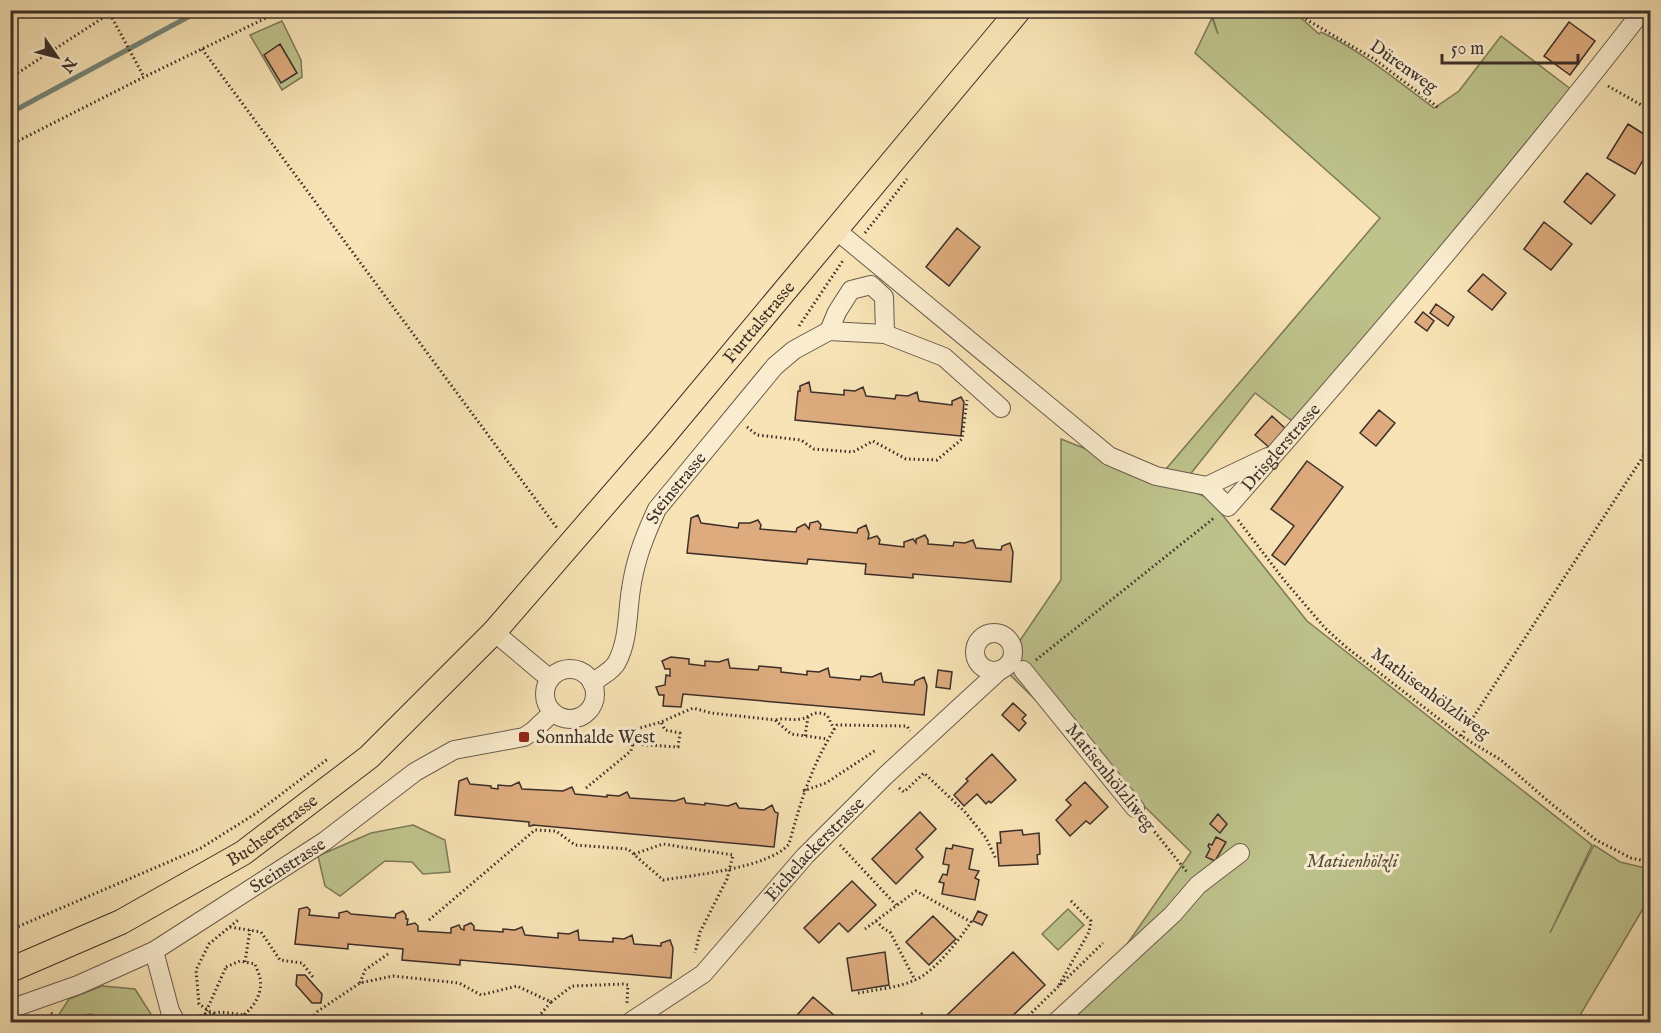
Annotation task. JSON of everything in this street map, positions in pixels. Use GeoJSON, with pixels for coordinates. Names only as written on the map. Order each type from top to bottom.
{"type":"FeatureCollection","features":[{"type":"Feature","properties":{"kind":"main road","name":"Furttalstrasse"},"geometry":{"type":"LineString","coordinates":[[495,632],[845,238],[1019,10]]}},
{"type":"Feature","properties":{"kind":"main road","name":"Buchserstrasse"},"geometry":{"type":"LineString","coordinates":[[10,970],[121,922],[243,853],[369,757],[495,632]]}},
{"type":"Feature","properties":{"kind":"street","name":"Drisglerstrasse"},"geometry":{"type":"LineString","coordinates":[[1207,486],[1228,507],[1592,77],[1643,10]]}},
{"type":"Feature","properties":{"kind":"street"},"geometry":{"type":"LineString","coordinates":[[845,238],[1109,456],[1156,476],[1207,486],[1275,454]]}},
{"type":"Feature","properties":{"kind":"street"},"geometry":{"type":"LineString","coordinates":[[885,334],[884,297],[871,285],[851,290],[837,312],[829,331],[885,334],[944,357],[1001,408]]}},
{"type":"Feature","properties":{"kind":"street","name":"Steinstrasse"},"geometry":{"type":"LineString","coordinates":[[592,683],[616,665],[625,642],[630,591],[636,561],[657,509],[775,366],[794,350],[829,331]]}},
{"type":"Feature","properties":{"kind":"street"},"geometry":{"type":"LineString","coordinates":[[495,632],[550,679]]}},
{"type":"Feature","properties":{"kind":"street"},"geometry":{"type":"LineString","coordinates":[[568,669],[583,672],[592,683],[595,691],[594,701],[585,714],[577,718],[568,720],[552,713],[547,705],[544,697],[545,687],[556,673],[568,669]]}},
{"type":"Feature","properties":{"kind":"street","name":"Matisenhölzliweg"},"geometry":{"type":"LineString","coordinates":[[1023,670],[1135,808]]}},
{"type":"Feature","properties":{"kind":"street","name":"Eichelackerstrasse"},"geometry":{"type":"LineString","coordinates":[[631,1022],[703,974],[805,856],[885,776],[999,671]]}},
{"type":"Feature","properties":{"kind":"street","name":"Steinstrasse"},"geometry":{"type":"LineString","coordinates":[[10,1009],[78,986],[154,951],[325,841],[415,772],[454,750],[524,737],[552,713]]}},
{"type":"Feature","properties":{"kind":"street"},"geometry":{"type":"LineString","coordinates":[[1056,1023],[1173,914],[1198,885],[1240,853]]}},
{"type":"Feature","properties":{"kind":"street"},"geometry":{"type":"LineString","coordinates":[[154,951],[171,1011],[177,1023]]}},
{"type":"Feature","properties":{"kind":"path"},"geometry":{"type":"LineString","coordinates":[[10,78],[115,10]]}},
{"type":"Feature","properties":{"kind":"path"},"geometry":{"type":"LineString","coordinates":[[10,145],[144,77],[287,10]]}},
{"type":"Feature","properties":{"kind":"path"},"geometry":{"type":"LineString","coordinates":[[1184,10],[1196,15],[1206,14],[1212,10]]}},
{"type":"Feature","properties":{"kind":"path","name":"Dürenweg"},"geometry":{"type":"LineString","coordinates":[[1290,10],[1374,59],[1439,108]]}},
{"type":"Feature","properties":{"kind":"path"},"geometry":{"type":"LineString","coordinates":[[110,14],[144,77]]}},
{"type":"Feature","properties":{"kind":"path"},"geometry":{"type":"LineString","coordinates":[[202,50],[555,525]]}},
{"type":"Feature","properties":{"kind":"path"},"geometry":{"type":"LineString","coordinates":[[1592,77],[1650,110]]}},
{"type":"Feature","properties":{"kind":"path"},"geometry":{"type":"LineString","coordinates":[[798,327],[845,238],[913,172]]}},
{"type":"Feature","properties":{"kind":"path"},"geometry":{"type":"LineString","coordinates":[[742,423],[757,435],[801,440],[814,449],[853,452],[873,441],[906,459],[937,460],[962,439],[970,380]]}},
{"type":"Feature","properties":{"kind":"path"},"geometry":{"type":"LineString","coordinates":[[1461,736],[1650,446]]}},
{"type":"Feature","properties":{"kind":"path"},"geometry":{"type":"LineString","coordinates":[[1023,670],[1228,507]]}},
{"type":"Feature","properties":{"kind":"path","name":"Mathisenhölzliweg"},"geometry":{"type":"LineString","coordinates":[[1228,507],[1284,580],[1325,628],[1346,647],[1461,736],[1501,760],[1596,840],[1631,858],[1650,862]]}},
{"type":"Feature","properties":{"kind":"path"},"geometry":{"type":"LineString","coordinates":[[586,788],[631,751],[636,729],[661,722],[693,708],[711,713],[775,720],[778,718],[802,719],[816,712],[827,715],[834,729]]}},
{"type":"Feature","properties":{"kind":"path"},"geometry":{"type":"LineString","coordinates":[[805,736],[808,715]]}},
{"type":"Feature","properties":{"kind":"path"},"geometry":{"type":"LineString","coordinates":[[775,720],[791,734],[828,739]]}},
{"type":"Feature","properties":{"kind":"path"},"geometry":{"type":"LineString","coordinates":[[633,744],[678,747],[680,733],[665,730],[661,722]]}},
{"type":"Feature","properties":{"kind":"path"},"geometry":{"type":"LineString","coordinates":[[429,920],[535,830],[555,831],[575,845],[628,849],[663,880],[729,869],[784,849],[789,844],[803,791],[837,725],[907,726],[919,745]]}},
{"type":"Feature","properties":{"kind":"path"},"geometry":{"type":"LineString","coordinates":[[803,791],[826,783],[876,750]]}},
{"type":"Feature","properties":{"kind":"path"},"geometry":{"type":"LineString","coordinates":[[10,930],[201,848],[255,814],[330,758]]}},
{"type":"Feature","properties":{"kind":"path"},"geometry":{"type":"LineString","coordinates":[[885,776],[904,792],[924,772],[965,812],[986,838],[996,859]]}},
{"type":"Feature","properties":{"kind":"path","name":"Matisenhölzliweg"},"geometry":{"type":"LineString","coordinates":[[1135,808],[1198,885]]}},
{"type":"Feature","properties":{"kind":"path"},"geometry":{"type":"LineString","coordinates":[[828,834],[896,905]]}},
{"type":"Feature","properties":{"kind":"path"},"geometry":{"type":"LineString","coordinates":[[634,854],[663,844],[733,855],[727,879],[700,932],[693,964],[695,980]]}},
{"type":"Feature","properties":{"kind":"path"},"geometry":{"type":"LineString","coordinates":[[858,993],[906,984],[920,978],[954,947],[971,922],[916,891],[865,929]]}},
{"type":"Feature","properties":{"kind":"path"},"geometry":{"type":"LineString","coordinates":[[205,1014],[226,967],[240,961],[255,964],[260,978],[260,994],[250,1009],[236,1021],[226,1023],[199,1004],[196,970],[209,944],[241,918],[236,899]]}},
{"type":"Feature","properties":{"kind":"path"},"geometry":{"type":"LineString","coordinates":[[1056,989],[1089,932],[1091,921],[1069,899]]}},
{"type":"Feature","properties":{"kind":"path"},"geometry":{"type":"LineString","coordinates":[[875,920],[890,932],[915,980]]}},
{"type":"Feature","properties":{"kind":"path"},"geometry":{"type":"LineString","coordinates":[[230,927],[261,932],[280,960],[302,963],[313,977]]}},
{"type":"Feature","properties":{"kind":"path"},"geometry":{"type":"LineString","coordinates":[[245,962],[250,930]]}},
{"type":"Feature","properties":{"kind":"path"},"geometry":{"type":"LineString","coordinates":[[1022,1023],[1103,943]]}},
{"type":"Feature","properties":{"kind":"path"},"geometry":{"type":"LineString","coordinates":[[360,983],[365,970],[388,954]]}},
{"type":"Feature","properties":{"kind":"path"},"geometry":{"type":"LineString","coordinates":[[308,1023],[318,1011],[360,983],[393,976],[459,983],[481,995],[518,986],[551,1002]]}},
{"type":"Feature","properties":{"kind":"path"},"geometry":{"type":"LineString","coordinates":[[534,1023],[551,1002],[572,987],[624,984],[628,986],[627,1013],[631,1022]]}},
{"type":"Feature","properties":{"kind":"path"},"geometry":{"type":"LineString","coordinates":[[177,1023],[205,1014],[221,1012],[301,1023]]}},
{"type":"Feature","properties":{"kind":"path"},"geometry":{"type":"LineString","coordinates":[[910,1023],[922,1014],[932,1023]]}},
{"type":"Feature","properties":{"kind":"green space"},"geometry":{"type":"Polygon","coordinates":[[[1224,11],[1293,11],[1319,34],[1321,32],[1351,48],[1434,108],[1459,91],[1501,36],[1572,90],[1296,424],[1255,393],[1188,477],[1166,469],[1380,218],[1195,53],[1212,18],[1218,34],[1213,18],[1224,11]]]}},
{"type":"Feature","properties":{"kind":"green space"},"geometry":{"type":"Polygon","coordinates":[[[282,21],[301,60],[302,77],[282,90],[250,35],[282,21]]]}},
{"type":"Feature","properties":{"kind":"green space","name":"Matisenhölzli"},"geometry":{"type":"Polygon","coordinates":[[[1061,439],[1209,498],[1307,621],[1592,845],[1550,933],[1594,845],[1620,862],[1650,869],[1650,897],[1576,1022],[1073,1022],[1191,852],[1002,667],[1061,580],[1061,439]]]}},
{"type":"Feature","properties":{"kind":"green space"},"geometry":{"type":"Polygon","coordinates":[[[413,825],[445,840],[450,872],[423,874],[412,862],[385,861],[340,896],[325,886],[318,856],[371,833],[413,825]]]}},
{"type":"Feature","properties":{"kind":"green space"},"geometry":{"type":"Polygon","coordinates":[[[1068,909],[1084,925],[1058,950],[1042,934],[1068,909]]]}},
{"type":"Feature","properties":{"kind":"green space"},"geometry":{"type":"Polygon","coordinates":[[[102,986],[135,989],[156,1022],[108,1022],[91,1014],[73,1017],[71,1022],[54,1022],[69,999],[102,986]]]}},
{"type":"Feature","properties":{"kind":"building"},"geometry":{"type":"Polygon","coordinates":[[[1569,22],[1595,41],[1570,75],[1544,56],[1569,22]]]}},
{"type":"Feature","properties":{"kind":"building"},"geometry":{"type":"Polygon","coordinates":[[[280,44],[297,73],[281,83],[264,55],[280,44]]]}},
{"type":"Feature","properties":{"kind":"building"},"geometry":{"type":"Polygon","coordinates":[[[1628,124],[1650,138],[1650,148],[1635,174],[1607,158],[1628,124]]]}},
{"type":"Feature","properties":{"kind":"building"},"geometry":{"type":"Polygon","coordinates":[[[1587,173],[1615,195],[1591,224],[1564,202],[1587,173]]]}},
{"type":"Feature","properties":{"kind":"building"},"geometry":{"type":"Polygon","coordinates":[[[1544,222],[1572,244],[1551,270],[1524,249],[1544,222]]]}},
{"type":"Feature","properties":{"kind":"building"},"geometry":{"type":"Polygon","coordinates":[[[957,228],[980,247],[949,286],[926,267],[957,228]]]}},
{"type":"Feature","properties":{"kind":"building"},"geometry":{"type":"Polygon","coordinates":[[[1483,274],[1506,293],[1492,310],[1468,291],[1483,274]]]}},
{"type":"Feature","properties":{"kind":"building"},"geometry":{"type":"Polygon","coordinates":[[[1436,304],[1454,317],[1448,326],[1430,313],[1436,304]]]}},
{"type":"Feature","properties":{"kind":"building"},"geometry":{"type":"Polygon","coordinates":[[[1423,312],[1434,321],[1427,331],[1415,322],[1423,312]]]}},
{"type":"Feature","properties":{"kind":"building"},"geometry":{"type":"Polygon","coordinates":[[[809,382],[811,392],[844,395],[844,390],[855,391],[863,387],[866,396],[895,399],[896,395],[908,396],[917,392],[919,401],[952,405],[952,401],[961,397],[964,402],[961,436],[795,420],[798,391],[800,391],[800,386],[809,382]]]}},
{"type":"Feature","properties":{"kind":"building"},"geometry":{"type":"Polygon","coordinates":[[[1379,410],[1395,423],[1376,446],[1360,433],[1379,410]]]}},
{"type":"Feature","properties":{"kind":"building"},"geometry":{"type":"Polygon","coordinates":[[[1272,416],[1288,431],[1271,449],[1255,435],[1272,416]]]}},
{"type":"Feature","properties":{"kind":"building"},"geometry":{"type":"Polygon","coordinates":[[[1307,461],[1343,487],[1285,565],[1272,555],[1294,526],[1271,509],[1307,461]]]}},
{"type":"Feature","properties":{"kind":"building"},"geometry":{"type":"Polygon","coordinates":[[[698,515],[701,523],[738,528],[739,523],[758,520],[761,525],[760,529],[796,532],[797,528],[805,524],[809,529],[810,523],[818,521],[821,525],[820,529],[857,533],[858,529],[866,525],[868,539],[877,536],[880,540],[879,544],[904,547],[904,542],[913,539],[916,543],[916,539],[925,535],[928,544],[953,546],[954,542],[965,543],[973,540],[976,548],[1001,550],[1002,546],[1010,543],[1013,552],[1011,582],[913,574],[913,578],[865,574],[866,564],[808,559],[807,564],[687,553],[691,518],[698,515]]]}},
{"type":"Feature","properties":{"kind":"building"},"geometry":{"type":"Polygon","coordinates":[[[671,657],[689,659],[689,664],[705,666],[705,661],[719,662],[728,659],[730,668],[758,670],[759,666],[781,668],[781,672],[807,675],[807,671],[819,672],[828,668],[830,677],[860,680],[861,676],[872,677],[881,673],[883,682],[914,685],[915,681],[924,677],[927,686],[924,715],[683,694],[681,707],[663,706],[664,695],[659,695],[656,687],[665,685],[666,675],[670,676],[670,669],[665,669],[662,661],[671,657]]]}},
{"type":"Feature","properties":{"kind":"building"},"geometry":{"type":"Polygon","coordinates":[[[938,670],[952,672],[950,689],[936,687],[938,670]]]}},
{"type":"Feature","properties":{"kind":"building"},"geometry":{"type":"Polygon","coordinates":[[[1013,703],[1026,715],[1022,719],[1026,723],[1019,731],[1002,715],[1013,703]]]}},
{"type":"Feature","properties":{"kind":"building"},"geometry":{"type":"Polygon","coordinates":[[[992,754],[1016,780],[991,803],[989,801],[986,804],[977,794],[964,806],[954,795],[968,781],[966,779],[992,754]]]}},
{"type":"Feature","properties":{"kind":"building"},"geometry":{"type":"Polygon","coordinates":[[[467,778],[470,784],[498,789],[498,785],[511,786],[519,782],[522,789],[563,791],[572,787],[575,794],[607,797],[607,795],[619,796],[627,792],[630,798],[675,801],[684,798],[686,803],[705,805],[705,803],[728,806],[736,803],[739,808],[764,810],[772,805],[778,813],[774,847],[529,826],[529,822],[455,815],[459,781],[467,778]]]}},
{"type":"Feature","properties":{"kind":"building"},"geometry":{"type":"Polygon","coordinates":[[[1085,782],[1108,807],[1090,824],[1086,821],[1070,836],[1056,820],[1071,805],[1066,800],[1085,782]]]}},
{"type":"Feature","properties":{"kind":"building"},"geometry":{"type":"Polygon","coordinates":[[[920,812],[936,829],[916,849],[923,857],[896,884],[872,859],[920,812]]]}},
{"type":"Feature","properties":{"kind":"building"},"geometry":{"type":"Polygon","coordinates":[[[1218,814],[1227,824],[1220,833],[1210,824],[1218,814]]]}},
{"type":"Feature","properties":{"kind":"building"},"geometry":{"type":"Polygon","coordinates":[[[1022,830],[1023,835],[1039,833],[1038,864],[999,866],[997,843],[1001,843],[1000,832],[1022,830]]]}},
{"type":"Feature","properties":{"kind":"building"},"geometry":{"type":"Polygon","coordinates":[[[1216,837],[1226,842],[1215,861],[1206,857],[1210,849],[1209,844],[1212,845],[1216,837]]]}},
{"type":"Feature","properties":{"kind":"building"},"geometry":{"type":"Polygon","coordinates":[[[953,845],[973,849],[969,869],[979,871],[975,878],[979,880],[975,900],[942,894],[944,883],[939,882],[943,874],[947,875],[949,865],[943,864],[946,848],[952,849],[953,845]]]}},
{"type":"Feature","properties":{"kind":"building"},"geometry":{"type":"Polygon","coordinates":[[[852,881],[876,905],[848,932],[839,923],[819,943],[804,928],[852,881]]]}},
{"type":"Feature","properties":{"kind":"building"},"geometry":{"type":"Polygon","coordinates":[[[307,907],[310,910],[309,915],[339,918],[339,913],[347,911],[351,914],[395,918],[396,914],[403,911],[408,919],[407,925],[415,923],[418,931],[451,933],[451,928],[459,925],[464,930],[464,926],[471,923],[474,930],[503,932],[503,929],[515,930],[522,927],[525,935],[558,938],[558,933],[569,934],[578,930],[579,940],[613,942],[613,938],[624,939],[632,935],[634,944],[661,946],[661,943],[670,940],[673,948],[671,978],[460,960],[460,965],[402,960],[403,949],[348,944],[348,949],[295,944],[299,909],[307,907]]]}},
{"type":"Feature","properties":{"kind":"building"},"geometry":{"type":"Polygon","coordinates":[[[978,911],[987,915],[982,925],[973,921],[978,911]]]}},
{"type":"Feature","properties":{"kind":"building"},"geometry":{"type":"Polygon","coordinates":[[[933,916],[956,939],[929,965],[906,942],[933,916]]]}},
{"type":"Feature","properties":{"kind":"building"},"geometry":{"type":"Polygon","coordinates":[[[885,952],[889,985],[852,991],[847,958],[885,952]]]}},
{"type":"Feature","properties":{"kind":"building"},"geometry":{"type":"Polygon","coordinates":[[[1013,952],[1045,985],[1006,1022],[954,1022],[947,1015],[1013,952]]]}},
{"type":"Feature","properties":{"kind":"building"},"geometry":{"type":"Polygon","coordinates":[[[297,975],[305,975],[322,994],[321,1003],[312,1003],[296,985],[297,975]]]}},
{"type":"Feature","properties":{"kind":"building"},"geometry":{"type":"Polygon","coordinates":[[[813,997],[842,1022],[791,1022],[813,997]]]}},
{"type":"Feature","properties":{"kind":"waterway"},"geometry":{"type":"LineString","coordinates":[[10,113],[201,10]]}},
{"type":"Feature","properties":{"kind":"place","name":"Sonnhalde West"},"geometry":{"type":"Point","coordinates":[524,737]}}]}
